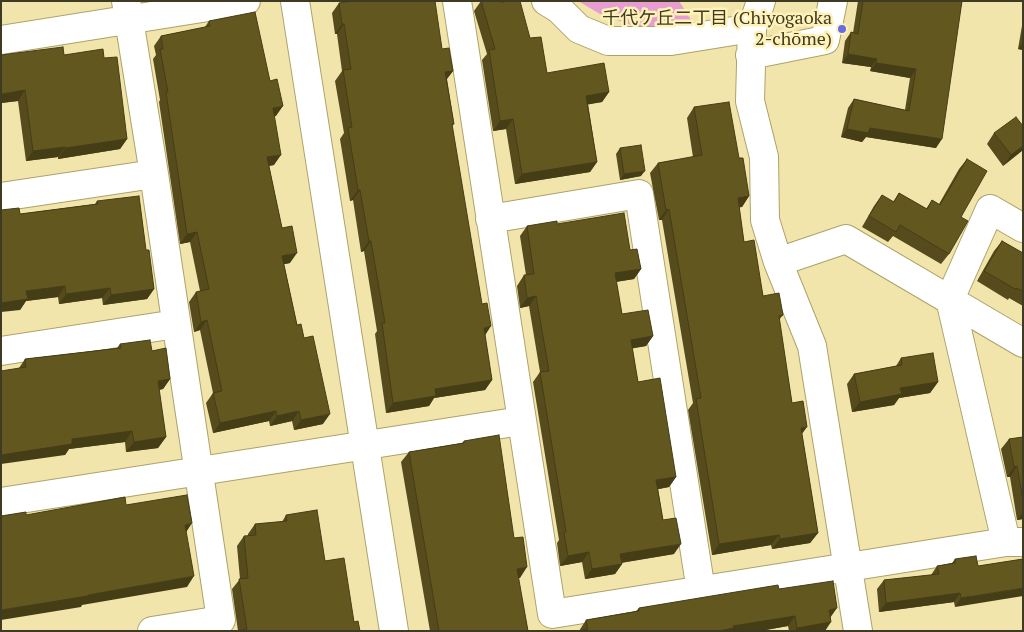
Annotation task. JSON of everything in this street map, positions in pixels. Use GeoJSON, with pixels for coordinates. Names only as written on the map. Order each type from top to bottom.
{"type":"FeatureCollection","features":[{"type":"Feature","properties":{"kind":"street"},"geometry":{"type":"LineString","coordinates":[[1,40],[127,10],[246,1]]}},
{"type":"Feature","properties":{"kind":"street"},"geometry":{"type":"LineString","coordinates":[[295,1],[394,631]]}},
{"type":"Feature","properties":{"kind":"street"},"geometry":{"type":"LineString","coordinates":[[457,1],[552,614],[1014,542],[950,299],[990,209],[1023,228]]}},
{"type":"Feature","properties":{"kind":"street"},"geometry":{"type":"LineString","coordinates":[[546,1],[560,9],[579,28],[608,42],[671,41],[752,28]]}},
{"type":"Feature","properties":{"kind":"street"},"geometry":{"type":"LineString","coordinates":[[761,1],[752,28],[750,102],[764,157],[765,220],[778,262],[812,346],[858,631]]}},
{"type":"Feature","properties":{"kind":"street"},"geometry":{"type":"LineString","coordinates":[[750,55],[825,40],[833,1]]}},
{"type":"Feature","properties":{"kind":"street"},"geometry":{"type":"LineString","coordinates":[[127,10],[154,174],[221,620],[152,631]]}},
{"type":"Feature","properties":{"kind":"street"},"geometry":{"type":"LineString","coordinates":[[1,197],[154,174]]}},
{"type":"Feature","properties":{"kind":"street"},"geometry":{"type":"LineString","coordinates":[[490,218],[639,194],[701,591]]}},
{"type":"Feature","properties":{"kind":"street"},"geometry":{"type":"LineString","coordinates":[[778,262],[846,239],[1023,342]]}},
{"type":"Feature","properties":{"kind":"street"},"geometry":{"type":"LineString","coordinates":[[1,351],[176,324]]}},
{"type":"Feature","properties":{"kind":"street"},"geometry":{"type":"LineString","coordinates":[[1,502],[521,421]]}},
{"type":"Feature","properties":{"kind":"shaded area"},"geometry":{"type":"Polygon","coordinates":[[[578,1],[679,1],[693,23],[637,27],[600,14],[578,1]]]}},
{"type":"Feature","properties":{"kind":"building"},"geometry":{"type":"Polygon","coordinates":[[[352,1],[435,1],[442,49],[449,48],[453,71],[445,72],[454,124],[452,124],[482,304],[487,303],[491,326],[484,328],[492,380],[435,389],[436,396],[393,403],[382,323],[385,323],[371,241],[369,241],[360,190],[358,190],[348,128],[352,127],[343,70],[351,69],[339,3],[352,1]]]}},
{"type":"Feature","properties":{"kind":"building"},"geometry":{"type":"Polygon","coordinates":[[[481,1],[501,1],[501,3],[520,1],[530,38],[541,37],[547,73],[604,63],[609,92],[586,96],[597,162],[522,174],[513,119],[500,121],[489,50],[495,49],[481,1]]]}},
{"type":"Feature","properties":{"kind":"building"},"geometry":{"type":"Polygon","coordinates":[[[863,1],[962,1],[942,139],[870,128],[868,133],[847,129],[854,99],[909,111],[916,69],[876,63],[877,59],[848,54],[851,32],[858,34],[863,1]]]}},
{"type":"Feature","properties":{"kind":"building"},"geometry":{"type":"Polygon","coordinates":[[[255,12],[270,81],[277,79],[283,106],[273,108],[281,155],[267,157],[282,228],[292,226],[297,253],[282,256],[297,325],[301,324],[304,338],[313,336],[330,414],[301,420],[299,411],[277,416],[276,411],[220,423],[213,393],[222,391],[207,320],[201,322],[196,292],[209,289],[197,232],[187,234],[166,92],[168,92],[160,49],[163,49],[161,36],[210,26],[209,21],[255,12]]]}},
{"type":"Feature","properties":{"kind":"building"},"geometry":{"type":"Polygon","coordinates":[[[63,47],[64,55],[103,49],[104,58],[117,57],[127,139],[33,151],[25,90],[1,94],[1,55],[63,47]]]}},
{"type":"Feature","properties":{"kind":"building"},"geometry":{"type":"Polygon","coordinates":[[[729,102],[739,158],[743,158],[749,196],[738,198],[744,242],[754,240],[763,296],[779,293],[783,315],[779,316],[792,403],[803,401],[807,427],[801,428],[818,533],[780,539],[779,535],[719,544],[696,399],[701,398],[669,209],[666,210],[658,163],[702,155],[694,107],[729,102]]]}},
{"type":"Feature","properties":{"kind":"building"},"geometry":{"type":"Polygon","coordinates":[[[1016,117],[1023,126],[1023,146],[1011,155],[994,133],[1016,117]]]}},
{"type":"Feature","properties":{"kind":"building"},"geometry":{"type":"Polygon","coordinates":[[[641,145],[645,171],[624,174],[620,148],[641,145]]]}},
{"type":"Feature","properties":{"kind":"building"},"geometry":{"type":"Polygon","coordinates":[[[967,159],[987,171],[961,217],[968,221],[949,254],[900,225],[896,232],[869,216],[882,195],[894,202],[899,193],[927,209],[932,200],[940,205],[967,159]]]}},
{"type":"Feature","properties":{"kind":"building"},"geometry":{"type":"Polygon","coordinates":[[[139,196],[146,250],[149,250],[154,289],[111,295],[110,288],[66,294],[65,286],[26,291],[28,299],[1,303],[1,210],[19,208],[20,214],[98,204],[97,201],[139,196]]]}},
{"type":"Feature","properties":{"kind":"building"},"geometry":{"type":"Polygon","coordinates":[[[624,213],[630,250],[637,249],[641,269],[615,273],[622,314],[648,310],[653,336],[631,340],[638,382],[660,378],[676,477],[656,480],[663,520],[676,518],[681,544],[620,554],[622,564],[592,569],[589,552],[568,556],[564,533],[566,532],[540,372],[549,371],[536,296],[527,298],[524,275],[534,274],[527,226],[557,221],[557,224],[624,213]]]}},
{"type":"Feature","properties":{"kind":"building"},"geometry":{"type":"Polygon","coordinates":[[[1002,241],[1023,253],[1023,291],[1015,289],[984,271],[1002,241]]]}},
{"type":"Feature","properties":{"kind":"building"},"geometry":{"type":"Polygon","coordinates":[[[150,340],[152,351],[166,348],[170,379],[158,381],[166,437],[134,442],[132,431],[72,439],[72,444],[1,455],[1,371],[26,367],[25,359],[121,348],[120,344],[150,340]]]}},
{"type":"Feature","properties":{"kind":"building"},"geometry":{"type":"Polygon","coordinates":[[[933,353],[938,382],[900,388],[902,394],[860,402],[854,374],[902,365],[901,358],[933,353]]]}},
{"type":"Feature","properties":{"kind":"building"},"geometry":{"type":"Polygon","coordinates":[[[499,435],[514,538],[523,537],[527,567],[517,569],[528,631],[439,631],[409,452],[499,435]]]}},
{"type":"Feature","properties":{"kind":"building"},"geometry":{"type":"Polygon","coordinates":[[[1023,437],[1023,500],[1017,466],[1014,467],[1009,439],[1023,437]]]}},
{"type":"Feature","properties":{"kind":"building"},"geometry":{"type":"Polygon","coordinates":[[[187,495],[192,523],[185,525],[194,576],[1,610],[1,516],[26,512],[26,515],[125,497],[126,505],[187,495]]]}},
{"type":"Feature","properties":{"kind":"building"},"geometry":{"type":"Polygon","coordinates":[[[317,510],[325,561],[344,558],[354,622],[358,621],[360,631],[237,631],[247,629],[239,579],[248,578],[244,536],[256,535],[255,524],[287,521],[286,515],[317,510]]]}},
{"type":"Feature","properties":{"kind":"building"},"geometry":{"type":"Polygon","coordinates":[[[976,556],[978,566],[1023,559],[1023,588],[961,598],[960,593],[886,603],[884,580],[939,574],[937,566],[955,563],[955,559],[976,556]]]}},
{"type":"Feature","properties":{"kind":"building"},"geometry":{"type":"Polygon","coordinates":[[[833,581],[837,608],[829,610],[831,622],[797,628],[795,616],[733,626],[734,628],[719,631],[579,631],[588,629],[586,620],[639,611],[639,608],[778,585],[779,589],[833,581]]]}},
{"type":"Feature","properties":{"kind":"place","name":"千代ケ丘二丁目 (Chiyogaoka 2-chōme)"},"geometry":{"type":"Point","coordinates":[842,29]}}]}
